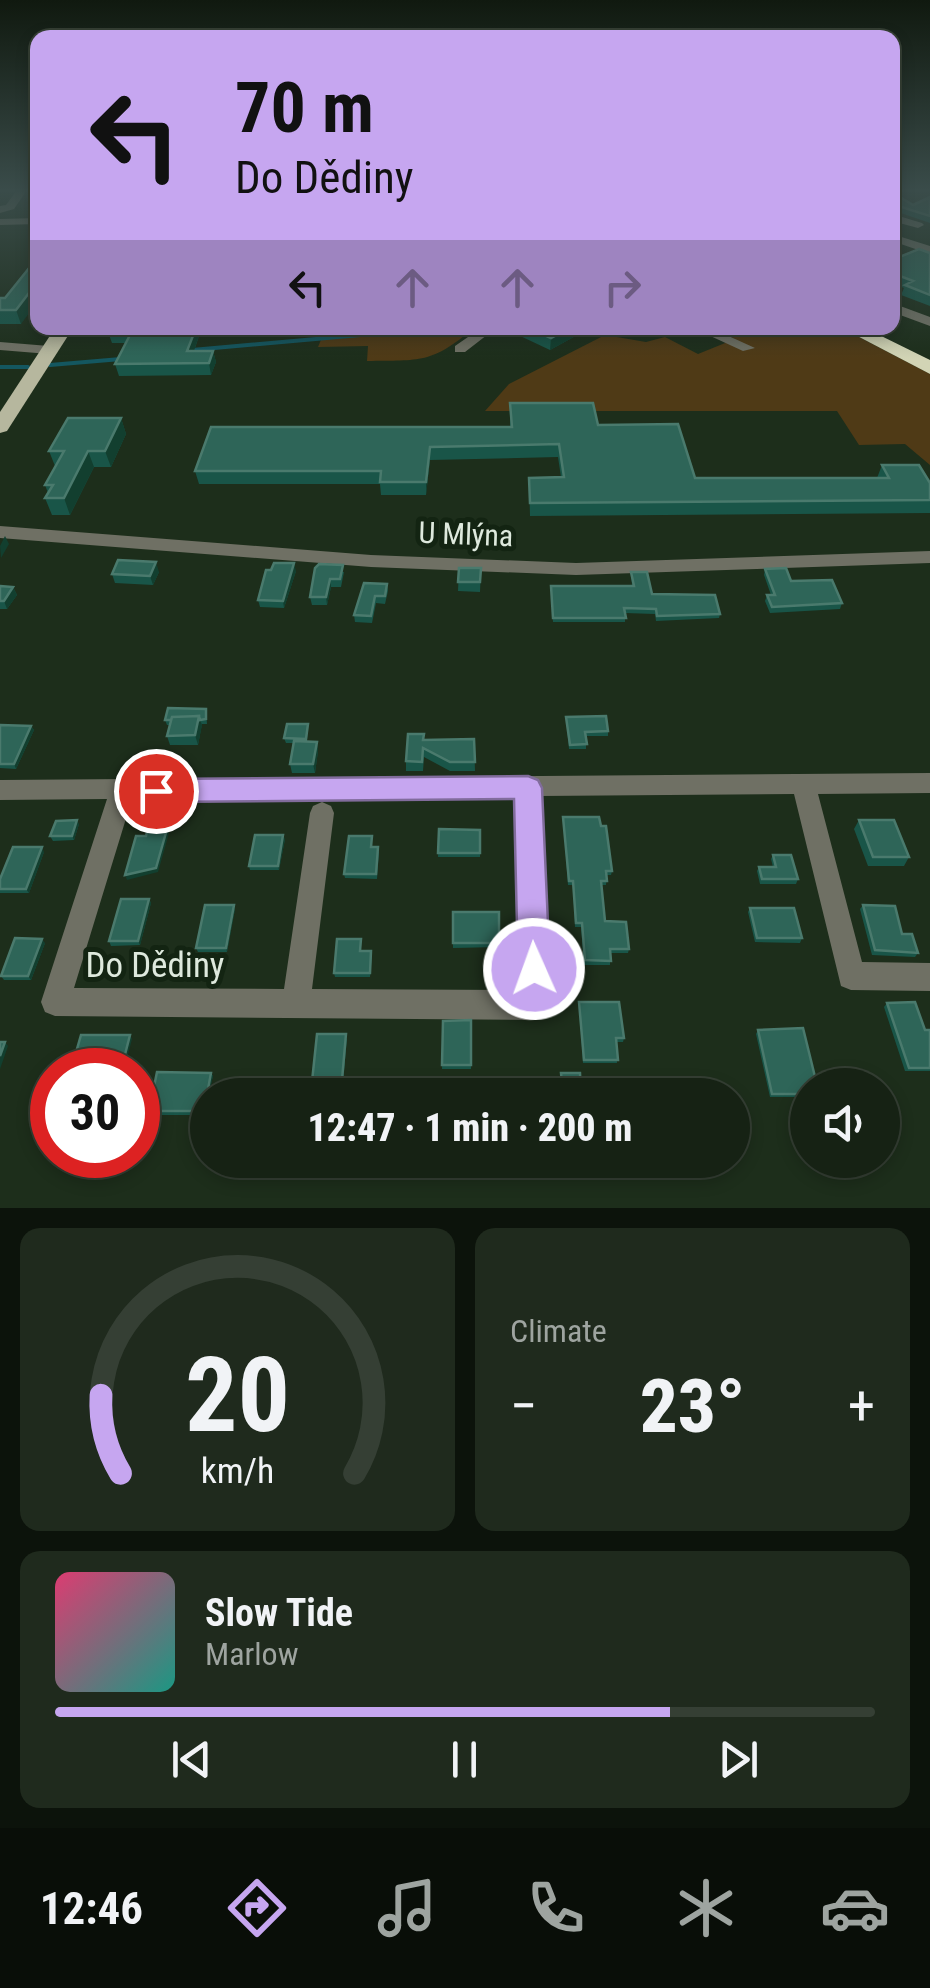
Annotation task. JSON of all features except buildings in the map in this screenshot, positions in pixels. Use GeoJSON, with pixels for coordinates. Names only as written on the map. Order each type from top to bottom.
{"type":"FeatureCollection","features":[{"type":"Feature","properties":{"kind":"highway"},"geometry":{"type":"LineString","coordinates":[[873,335],[930,368]]}},
{"type":"Feature","properties":{"kind":"highway"},"geometry":{"type":"LineString","coordinates":[[880,335],[930,352]]}},
{"type":"Feature","properties":{"kind":"main road"},"geometry":{"type":"LineString","coordinates":[[0,426],[59,335]]}},
{"type":"Feature","properties":{"kind":"street"},"geometry":{"type":"LineString","coordinates":[[900,310],[930,322]]}},
{"type":"Feature","properties":{"kind":"street"},"geometry":{"type":"LineString","coordinates":[[460,349],[480,335]]}},
{"type":"Feature","properties":{"kind":"street"},"geometry":{"type":"LineString","coordinates":[[717,335],[748,348]]}},
{"type":"Feature","properties":{"kind":"street"},"geometry":{"type":"LineString","coordinates":[[0,346],[49,350]]}},
{"type":"Feature","properties":{"kind":"street","name":"U Mlýna"},"geometry":{"type":"LineString","coordinates":[[0,532],[371,561],[576,569],[930,557]]}},
{"type":"Feature","properties":{"kind":"street"},"geometry":{"type":"LineString","coordinates":[[0,790],[930,783]]}},
{"type":"Feature","properties":{"kind":"street"},"geometry":{"type":"LineString","coordinates":[[804,785],[851,976],[930,977]]}},
{"type":"Feature","properties":{"kind":"street","name":"Do Dědiny"},"geometry":{"type":"LineString","coordinates":[[122,791],[55,1002],[535,1006],[528,788]]}},
{"type":"Feature","properties":{"kind":"street"},"geometry":{"type":"LineString","coordinates":[[296,1004],[322,813]]}},
{"type":"Feature","properties":{"kind":"shaded area"},"geometry":{"type":"Polygon","coordinates":[[[323,335],[465,335],[425,358],[367,361],[368,346],[318,347],[323,335]]]}},
{"type":"Feature","properties":{"kind":"shaded area"},"geometry":{"type":"Polygon","coordinates":[[[605,335],[646,342],[665,337],[698,354],[735,339],[728,335],[857,336],[930,374],[930,465],[905,444],[859,445],[837,411],[485,411],[509,384],[605,335]]]}},
{"type":"Feature","properties":{"kind":"waterway"},"geometry":{"type":"LineString","coordinates":[[192,350],[360,335]]}},
{"type":"Feature","properties":{"kind":"waterway"},"geometry":{"type":"LineString","coordinates":[[50,365],[121,359]]}},
{"type":"Feature","properties":{"kind":"waterway"},"geometry":{"type":"LineString","coordinates":[[0,367],[28,367]]}},
{"type":"Feature","properties":{"kind":"route"},"geometry":{"type":"LineString","coordinates":[[156,791],[528,788],[534,969]]}}]}
